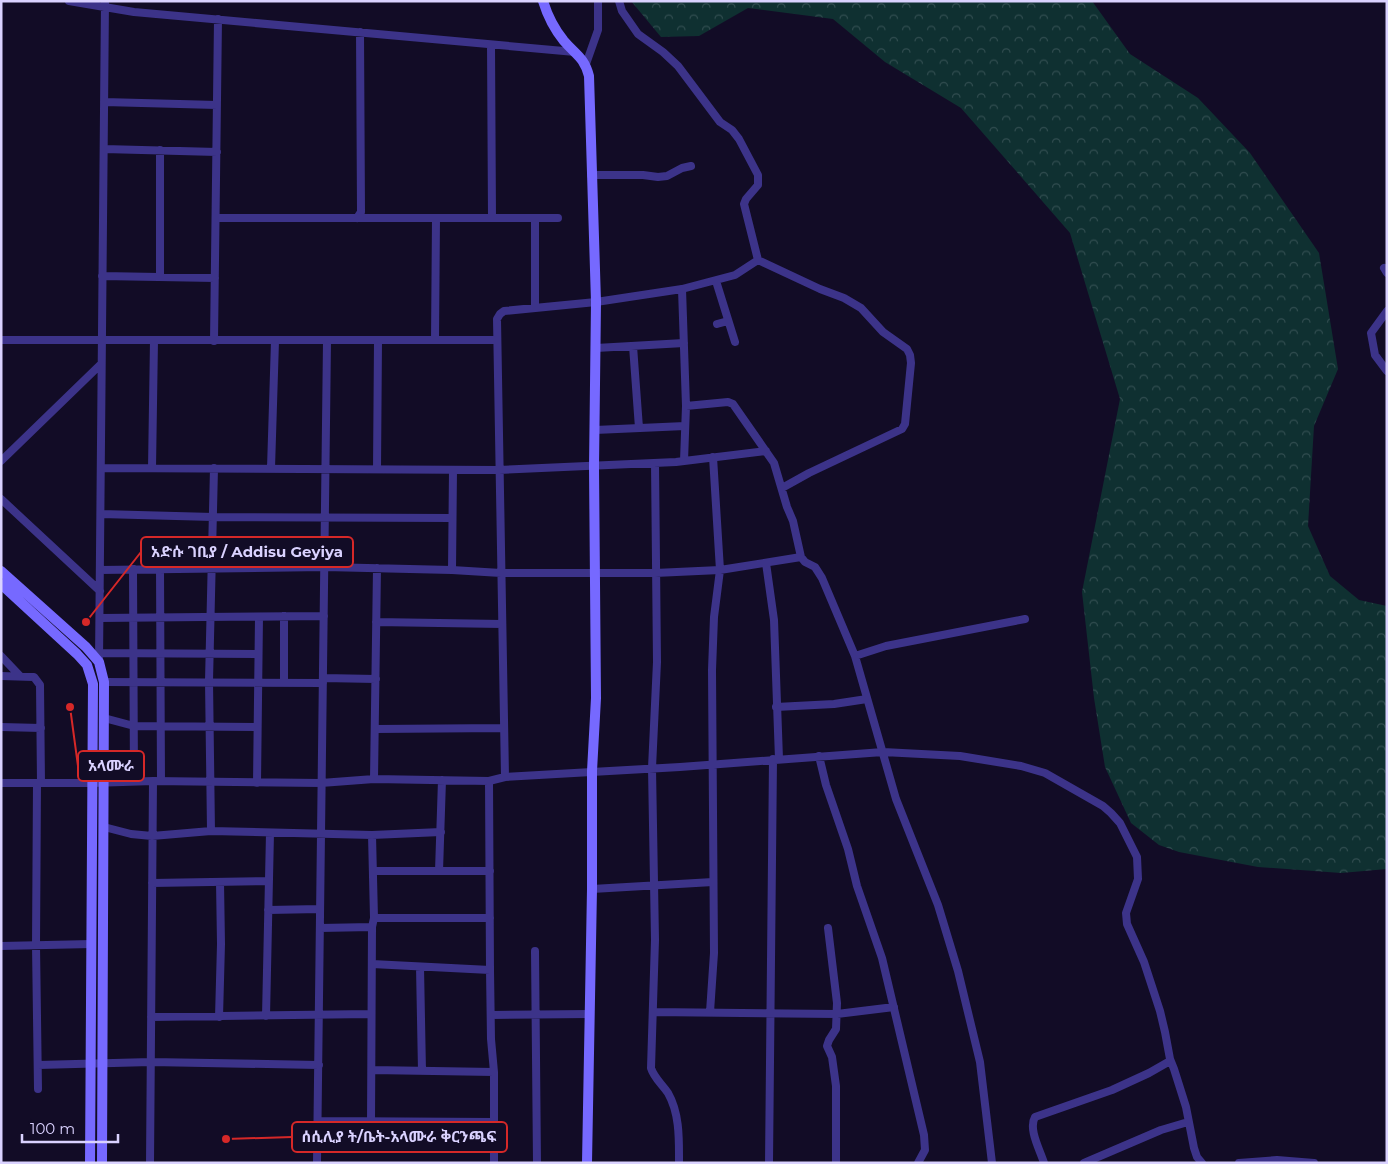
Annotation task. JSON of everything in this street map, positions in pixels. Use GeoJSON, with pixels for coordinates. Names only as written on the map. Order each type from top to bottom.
{"type":"FeatureCollection","features":[{"type":"Feature","properties":{"kind":"main road"},"geometry":{"type":"LineString","coordinates":[[543,1],[562,39],[586,64],[589,76],[596,302],[594,467],[596,698],[592,770],[592,890],[587,1163]]}},
{"type":"Feature","properties":{"kind":"main road"},"geometry":{"type":"LineString","coordinates":[[1,570],[86,647],[100,657],[104,682],[104,828],[97,1063],[90,1163]]}},
{"type":"Feature","properties":{"kind":"main road"},"geometry":{"type":"LineString","coordinates":[[1,584],[77,654],[87,665],[93,684],[92,944],[102,1163]]}},
{"type":"Feature","properties":{"kind":"street"},"geometry":{"type":"LineString","coordinates":[[69,1],[105,4],[134,12],[575,52]]}},
{"type":"Feature","properties":{"kind":"street"},"geometry":{"type":"LineString","coordinates":[[586,64],[598,30],[598,1]]}},
{"type":"Feature","properties":{"kind":"street"},"geometry":{"type":"LineString","coordinates":[[618,1],[622,12],[638,34],[663,52],[678,66],[720,122],[732,130],[740,140],[758,175],[758,185],[744,204],[758,260]]}},
{"type":"Feature","properties":{"kind":"street"},"geometry":{"type":"LineString","coordinates":[[105,4],[100,657],[134,652],[258,654]]}},
{"type":"Feature","properties":{"kind":"street"},"geometry":{"type":"LineString","coordinates":[[214,340],[218,19]]}},
{"type":"Feature","properties":{"kind":"street"},"geometry":{"type":"LineString","coordinates":[[357,218],[360,212],[360,32]]}},
{"type":"Feature","properties":{"kind":"street"},"geometry":{"type":"LineString","coordinates":[[491,44],[492,218]]}},
{"type":"Feature","properties":{"kind":"street"},"geometry":{"type":"LineString","coordinates":[[104,102],[217,105]]}},
{"type":"Feature","properties":{"kind":"street"},"geometry":{"type":"LineString","coordinates":[[104,149],[217,152]]}},
{"type":"Feature","properties":{"kind":"street"},"geometry":{"type":"LineString","coordinates":[[160,150],[160,277]]}},
{"type":"Feature","properties":{"kind":"street"},"geometry":{"type":"LineString","coordinates":[[591,175],[643,175],[658,177],[666,176],[691,166]]}},
{"type":"Feature","properties":{"kind":"street"},"geometry":{"type":"LineString","coordinates":[[216,218],[558,218]]}},
{"type":"Feature","properties":{"kind":"street"},"geometry":{"type":"LineString","coordinates":[[435,340],[436,218]]}},
{"type":"Feature","properties":{"kind":"street"},"geometry":{"type":"LineString","coordinates":[[535,218],[535,308]]}},
{"type":"Feature","properties":{"kind":"street"},"geometry":{"type":"LineString","coordinates":[[505,776],[497,340],[500,314],[504,311],[596,302],[682,289],[735,275],[758,260]]}},
{"type":"Feature","properties":{"kind":"street"},"geometry":{"type":"LineString","coordinates":[[758,260],[820,290],[844,298],[861,308],[883,332],[906,349],[910,355],[911,363],[902,428],[782,488]]}},
{"type":"Feature","properties":{"kind":"street"},"geometry":{"type":"LineString","coordinates":[[102,276],[215,278]]}},
{"type":"Feature","properties":{"kind":"street"},"geometry":{"type":"LineString","coordinates":[[716,281],[735,342]]}},
{"type":"Feature","properties":{"kind":"street"},"geometry":{"type":"LineString","coordinates":[[682,289],[686,406],[684,461]]}},
{"type":"Feature","properties":{"kind":"street"},"geometry":{"type":"LineString","coordinates":[[1387,311],[1371,333],[1375,355],[1387,371]]}},
{"type":"Feature","properties":{"kind":"street"},"geometry":{"type":"LineString","coordinates":[[717,324],[728,321]]}},
{"type":"Feature","properties":{"kind":"street"},"geometry":{"type":"LineString","coordinates":[[1,340],[497,340]]}},
{"type":"Feature","properties":{"kind":"street"},"geometry":{"type":"LineString","coordinates":[[152,468],[154,340]]}},
{"type":"Feature","properties":{"kind":"street"},"geometry":{"type":"LineString","coordinates":[[271,468],[274,340]]}},
{"type":"Feature","properties":{"kind":"street"},"geometry":{"type":"LineString","coordinates":[[377,469],[378,340]]}},
{"type":"Feature","properties":{"kind":"street"},"geometry":{"type":"LineString","coordinates":[[317,1163],[327,341]]}},
{"type":"Feature","properties":{"kind":"street"},"geometry":{"type":"LineString","coordinates":[[596,348],[684,343]]}},
{"type":"Feature","properties":{"kind":"street"},"geometry":{"type":"LineString","coordinates":[[633,346],[639,428]]}},
{"type":"Feature","properties":{"kind":"street"},"geometry":{"type":"LineString","coordinates":[[1,461],[102,364]]}},
{"type":"Feature","properties":{"kind":"street"},"geometry":{"type":"LineString","coordinates":[[686,406],[728,402],[733,404],[766,450],[777,468],[787,507],[793,521],[801,557],[805,562],[814,567],[822,578],[855,656],[896,799],[938,905],[958,971],[980,1062],[992,1163]]}},
{"type":"Feature","properties":{"kind":"street"},"geometry":{"type":"LineString","coordinates":[[595,430],[685,426]]}},
{"type":"Feature","properties":{"kind":"street"},"geometry":{"type":"LineString","coordinates":[[101,468],[499,470],[594,467],[684,461],[766,450]]}},
{"type":"Feature","properties":{"kind":"street"},"geometry":{"type":"LineString","coordinates":[[710,1012],[714,953],[712,670],[714,618],[720,570],[713,457]]}},
{"type":"Feature","properties":{"kind":"street"},"geometry":{"type":"LineString","coordinates":[[655,463],[657,662],[652,768],[655,886],[651,1068],[668,1094],[674,1108],[678,1134],[679,1163]]}},
{"type":"Feature","properties":{"kind":"street"},"geometry":{"type":"LineString","coordinates":[[210,832],[209,681],[214,468]]}},
{"type":"Feature","properties":{"kind":"street"},"geometry":{"type":"LineString","coordinates":[[452,570],[453,470]]}},
{"type":"Feature","properties":{"kind":"street"},"geometry":{"type":"LineString","coordinates":[[1,499],[100,591]]}},
{"type":"Feature","properties":{"kind":"street"},"geometry":{"type":"LineString","coordinates":[[101,514],[213,517],[452,518]]}},
{"type":"Feature","properties":{"kind":"street"},"geometry":{"type":"LineString","coordinates":[[100,570],[325,567],[501,572],[655,573],[720,570],[801,557]]}},
{"type":"Feature","properties":{"kind":"street"},"geometry":{"type":"LineString","coordinates":[[766,563],[774,620],[776,707],[768,1163]]}},
{"type":"Feature","properties":{"kind":"street"},"geometry":{"type":"LineString","coordinates":[[374,779],[377,568]]}},
{"type":"Feature","properties":{"kind":"street"},"geometry":{"type":"LineString","coordinates":[[133,569],[134,781]]}},
{"type":"Feature","properties":{"kind":"street"},"geometry":{"type":"LineString","coordinates":[[150,1163],[152,836],[159,726],[160,569]]}},
{"type":"Feature","properties":{"kind":"street"},"geometry":{"type":"LineString","coordinates":[[284,616],[284,682]]}},
{"type":"Feature","properties":{"kind":"street"},"geometry":{"type":"LineString","coordinates":[[100,618],[324,616]]}},
{"type":"Feature","properties":{"kind":"street"},"geometry":{"type":"LineString","coordinates":[[257,783],[259,617]]}},
{"type":"Feature","properties":{"kind":"street"},"geometry":{"type":"LineString","coordinates":[[855,656],[886,646],[1025,619]]}},
{"type":"Feature","properties":{"kind":"street"},"geometry":{"type":"LineString","coordinates":[[376,622],[502,624]]}},
{"type":"Feature","properties":{"kind":"street"},"geometry":{"type":"LineString","coordinates":[[1,656],[20,676]]}},
{"type":"Feature","properties":{"kind":"street"},"geometry":{"type":"LineString","coordinates":[[1,676],[34,677],[40,685],[41,728],[36,945],[38,1089]]}},
{"type":"Feature","properties":{"kind":"street"},"geometry":{"type":"LineString","coordinates":[[104,682],[284,682],[376,679]]}},
{"type":"Feature","properties":{"kind":"street"},"geometry":{"type":"LineString","coordinates":[[776,707],[834,704],[868,698]]}},
{"type":"Feature","properties":{"kind":"street"},"geometry":{"type":"LineString","coordinates":[[104,718],[134,726],[257,727]]}},
{"type":"Feature","properties":{"kind":"street"},"geometry":{"type":"LineString","coordinates":[[1,727],[41,728]]}},
{"type":"Feature","properties":{"kind":"street"},"geometry":{"type":"LineString","coordinates":[[375,729],[504,728]]}},
{"type":"Feature","properties":{"kind":"street"},"geometry":{"type":"LineString","coordinates":[[1,783],[134,781],[257,783],[374,779],[489,781],[505,776],[883,752],[960,756],[1021,766],[1045,773],[1103,806],[1111,813],[1120,823],[1137,857],[1138,879],[1126,913],[1127,924],[1144,962],[1160,1011],[1170,1060],[1194,1148],[1197,1157],[1202,1163]]}},
{"type":"Feature","properties":{"kind":"street"},"geometry":{"type":"LineString","coordinates":[[819,756],[826,785],[848,849],[857,886],[879,950],[894,1007],[924,1135],[926,1150],[918,1163]]}},
{"type":"Feature","properties":{"kind":"street"},"geometry":{"type":"LineString","coordinates":[[439,871],[442,780]]}},
{"type":"Feature","properties":{"kind":"street"},"geometry":{"type":"LineString","coordinates":[[489,781],[494,1163]]}},
{"type":"Feature","properties":{"kind":"street"},"geometry":{"type":"LineString","coordinates":[[104,828],[152,836],[210,832],[372,835],[441,832]]}},
{"type":"Feature","properties":{"kind":"street"},"geometry":{"type":"LineString","coordinates":[[266,1016],[270,833]]}},
{"type":"Feature","properties":{"kind":"street"},"geometry":{"type":"LineString","coordinates":[[371,1122],[372,927],[374,918],[372,835]]}},
{"type":"Feature","properties":{"kind":"street"},"geometry":{"type":"LineString","coordinates":[[374,870],[490,871]]}},
{"type":"Feature","properties":{"kind":"street"},"geometry":{"type":"LineString","coordinates":[[152,883],[268,881]]}},
{"type":"Feature","properties":{"kind":"street"},"geometry":{"type":"LineString","coordinates":[[219,1017],[220,882]]}},
{"type":"Feature","properties":{"kind":"street"},"geometry":{"type":"LineString","coordinates":[[592,890],[713,882]]}},
{"type":"Feature","properties":{"kind":"street"},"geometry":{"type":"LineString","coordinates":[[268,910],[320,909]]}},
{"type":"Feature","properties":{"kind":"street"},"geometry":{"type":"LineString","coordinates":[[374,918],[490,918]]}},
{"type":"Feature","properties":{"kind":"street"},"geometry":{"type":"LineString","coordinates":[[320,928],[372,927]]}},
{"type":"Feature","properties":{"kind":"street"},"geometry":{"type":"LineString","coordinates":[[828,928],[836,983],[836,1029],[827,1046],[832,1057],[836,1086],[836,1163]]}},
{"type":"Feature","properties":{"kind":"street"},"geometry":{"type":"LineString","coordinates":[[1,946],[92,944]]}},
{"type":"Feature","properties":{"kind":"street"},"geometry":{"type":"LineString","coordinates":[[536,951],[537,1163]]}},
{"type":"Feature","properties":{"kind":"street"},"geometry":{"type":"LineString","coordinates":[[372,964],[490,970]]}},
{"type":"Feature","properties":{"kind":"street"},"geometry":{"type":"LineString","coordinates":[[420,967],[422,1071]]}},
{"type":"Feature","properties":{"kind":"street"},"geometry":{"type":"LineString","coordinates":[[653,1012],[837,1014],[894,1007]]}},
{"type":"Feature","properties":{"kind":"street"},"geometry":{"type":"LineString","coordinates":[[151,1017],[371,1014]]}},
{"type":"Feature","properties":{"kind":"street"},"geometry":{"type":"LineString","coordinates":[[491,1015],[590,1014]]}},
{"type":"Feature","properties":{"kind":"street"},"geometry":{"type":"LineString","coordinates":[[1044,1163],[1033,1127],[1035,1117],[1112,1090],[1170,1060]]}},
{"type":"Feature","properties":{"kind":"street"},"geometry":{"type":"LineString","coordinates":[[38,1065],[151,1062],[319,1065]]}},
{"type":"Feature","properties":{"kind":"street"},"geometry":{"type":"LineString","coordinates":[[372,1070],[494,1072]]}},
{"type":"Feature","properties":{"kind":"street"},"geometry":{"type":"LineString","coordinates":[[318,1121],[494,1122]]}},
{"type":"Feature","properties":{"kind":"street"},"geometry":{"type":"LineString","coordinates":[[1084,1163],[1161,1130],[1188,1122]]}},
{"type":"Feature","properties":{"kind":"street"},"geometry":{"type":"LineString","coordinates":[[1239,1163],[1276,1160],[1314,1163]]}},
{"type":"Feature","properties":{"kind":"green space"},"geometry":{"type":"Polygon","coordinates":[[[631,1],[1092,1],[1130,54],[1198,98],[1250,153],[1319,253],[1338,369],[1314,426],[1308,526],[1330,576],[1359,600],[1387,606],[1387,869],[1341,873],[1258,867],[1179,852],[1159,845],[1131,823],[1105,767],[1094,698],[1082,592],[1120,399],[1070,233],[961,108],[885,62],[833,19],[748,8],[699,36],[661,37],[631,1]]]}},
{"type":"Feature","properties":{"kind":"place","name":"አድሱ ገቢያ / Addisu Geyiya"},"geometry":{"type":"Point","coordinates":[86,622]}},
{"type":"Feature","properties":{"kind":"place","name":"አላሙራ"},"geometry":{"type":"Point","coordinates":[70,707]}},
{"type":"Feature","properties":{"kind":"place","name":"ሰሲሊያ ት/ቤት-አላሙራ ቅርንጫፍ"},"geometry":{"type":"Point","coordinates":[226,1139]}}]}
